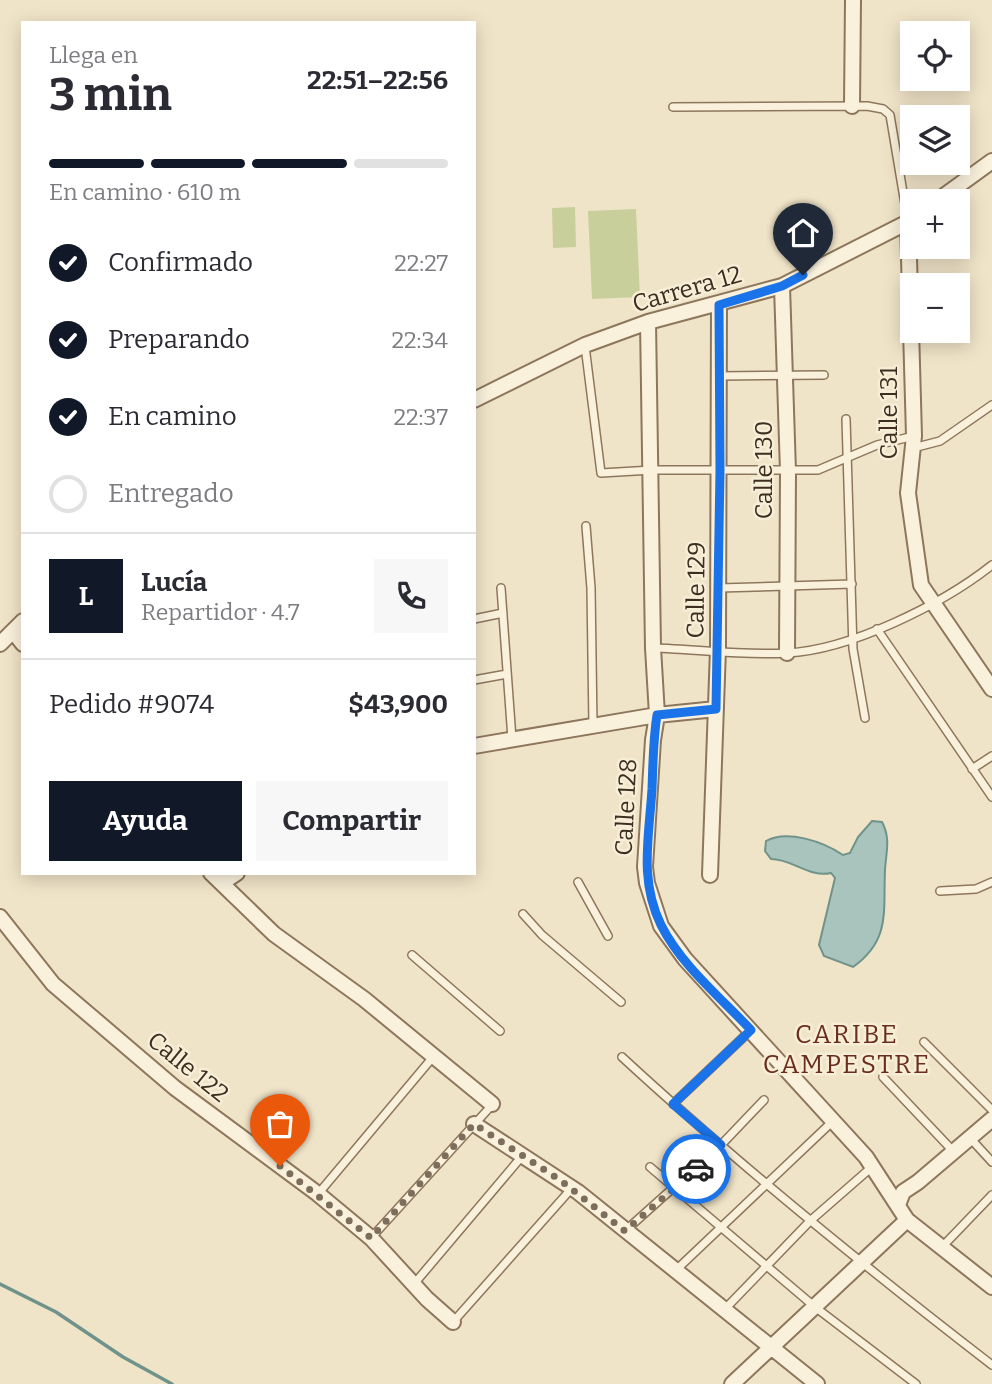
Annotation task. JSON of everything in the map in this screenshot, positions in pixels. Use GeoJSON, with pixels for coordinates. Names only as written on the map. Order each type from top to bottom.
{"type":"FeatureCollection","features":[{"type":"Feature","properties":{"kind":"street"},"geometry":{"type":"LineString","coordinates":[[852,106],[853,0]]}},
{"type":"Feature","properties":{"kind":"street"},"geometry":{"type":"LineString","coordinates":[[954,189],[992,161]]}},
{"type":"Feature","properties":{"kind":"street","name":"Carrera 12"},"geometry":{"type":"LineString","coordinates":[[476,399],[585,345],[648,322],[782,286],[900,226]]}},
{"type":"Feature","properties":{"kind":"street","name":"Calle 131"},"geometry":{"type":"LineString","coordinates":[[911,259],[913,442],[908,493],[921,585],[992,690]]}},
{"type":"Feature","properties":{"kind":"street","name":"Calle 130"},"geometry":{"type":"LineString","coordinates":[[782,286],[788,472],[787,653]]}},
{"type":"Feature","properties":{"kind":"street","name":"Calle 129"},"geometry":{"type":"LineString","coordinates":[[710,875],[719,649],[719,305]]}},
{"type":"Feature","properties":{"kind":"street","name":"Calle 128"},"geometry":{"type":"LineString","coordinates":[[648,322],[653,648],[657,715],[645,867],[650,895],[670,939],[834,1120],[873,1167],[907,1220],[992,1286]]}},
{"type":"Feature","properties":{"kind":"street"},"geometry":{"type":"LineString","coordinates":[[0,644],[18,626]]}},
{"type":"Feature","properties":{"kind":"street"},"geometry":{"type":"LineString","coordinates":[[476,746],[657,715],[716,709]]}},
{"type":"Feature","properties":{"kind":"street"},"geometry":{"type":"LineString","coordinates":[[216,878],[274,934],[364,999],[492,1104]]}},
{"type":"Feature","properties":{"kind":"street","name":"Calle 122"},"geometry":{"type":"LineString","coordinates":[[0,917],[53,984],[175,1088],[318,1194],[371,1238],[453,1322]]}},
{"type":"Feature","properties":{"kind":"street"},"geometry":{"type":"LineString","coordinates":[[898,1205],[902,1192],[992,1119]]}},
{"type":"Feature","properties":{"kind":"street"},"geometry":{"type":"LineString","coordinates":[[474,1124],[572,1188],[817,1384]]}},
{"type":"Feature","properties":{"kind":"street"},"geometry":{"type":"LineString","coordinates":[[733,1384],[907,1220]]}},
{"type":"Feature","properties":{"kind":"lane"},"geometry":{"type":"LineString","coordinates":[[673,107],[852,106]]}},
{"type":"Feature","properties":{"kind":"lane","name":"Calle 131"},"geometry":{"type":"LineString","coordinates":[[852,106],[883,109],[890,115],[904,189]]}},
{"type":"Feature","properties":{"kind":"lane"},"geometry":{"type":"LineString","coordinates":[[585,345],[601,474],[652,470],[818,470],[877,445],[940,441],[992,405]]}},
{"type":"Feature","properties":{"kind":"lane"},"geometry":{"type":"LineString","coordinates":[[719,376],[824,375]]}},
{"type":"Feature","properties":{"kind":"lane"},"geometry":{"type":"LineString","coordinates":[[846,419],[853,637],[864,718]]}},
{"type":"Feature","properties":{"kind":"lane"},"geometry":{"type":"LineString","coordinates":[[586,526],[591,588],[593,726]]}},
{"type":"Feature","properties":{"kind":"lane"},"geometry":{"type":"LineString","coordinates":[[653,648],[787,653],[818,649],[877,629],[933,604],[992,565]]}},
{"type":"Feature","properties":{"kind":"lane"},"geometry":{"type":"LineString","coordinates":[[719,588],[786,588],[852,583]]}},
{"type":"Feature","properties":{"kind":"lane"},"geometry":{"type":"LineString","coordinates":[[501,588],[512,739]]}},
{"type":"Feature","properties":{"kind":"lane"},"geometry":{"type":"LineString","coordinates":[[476,619],[503,613]]}},
{"type":"Feature","properties":{"kind":"lane"},"geometry":{"type":"LineString","coordinates":[[877,629],[992,797]]}},
{"type":"Feature","properties":{"kind":"lane"},"geometry":{"type":"LineString","coordinates":[[476,681],[507,674]]}},
{"type":"Feature","properties":{"kind":"lane"},"geometry":{"type":"LineString","coordinates":[[972,769],[992,756]]}},
{"type":"Feature","properties":{"kind":"lane"},"geometry":{"type":"LineString","coordinates":[[578,882],[608,936]]}},
{"type":"Feature","properties":{"kind":"lane"},"geometry":{"type":"LineString","coordinates":[[940,891],[976,890],[992,883]]}},
{"type":"Feature","properties":{"kind":"lane"},"geometry":{"type":"LineString","coordinates":[[523,914],[542,935],[621,1002]]}},
{"type":"Feature","properties":{"kind":"lane"},"geometry":{"type":"LineString","coordinates":[[412,955],[500,1031]]}},
{"type":"Feature","properties":{"kind":"lane"},"geometry":{"type":"LineString","coordinates":[[673,1104],[751,1030]]}},
{"type":"Feature","properties":{"kind":"lane"},"geometry":{"type":"LineString","coordinates":[[924,1042],[992,1110]]}},
{"type":"Feature","properties":{"kind":"lane"},"geometry":{"type":"LineString","coordinates":[[318,1194],[433,1057]]}},
{"type":"Feature","properties":{"kind":"lane"},"geometry":{"type":"LineString","coordinates":[[622,1057],[810,1221],[992,1365]]}},
{"type":"Feature","properties":{"kind":"lane"},"geometry":{"type":"LineString","coordinates":[[883,1077],[954,1152]]}},
{"type":"Feature","properties":{"kind":"lane"},"geometry":{"type":"LineString","coordinates":[[625,1231],[721,1145],[764,1100]]}},
{"type":"Feature","properties":{"kind":"lane"},"geometry":{"type":"LineString","coordinates":[[371,1238],[492,1104]]}},
{"type":"Feature","properties":{"kind":"lane"},"geometry":{"type":"LineString","coordinates":[[674,1272],[834,1120]]}},
{"type":"Feature","properties":{"kind":"lane"},"geometry":{"type":"LineString","coordinates":[[970,1138],[992,1162]]}},
{"type":"Feature","properties":{"kind":"lane"},"geometry":{"type":"LineString","coordinates":[[414,1284],[523,1155]]}},
{"type":"Feature","properties":{"kind":"lane"},"geometry":{"type":"LineString","coordinates":[[650,1167],[815,1307],[916,1384]]}},
{"type":"Feature","properties":{"kind":"lane"},"geometry":{"type":"LineString","coordinates":[[723,1310],[810,1221],[873,1167]]}},
{"type":"Feature","properties":{"kind":"lane"},"geometry":{"type":"LineString","coordinates":[[453,1322],[572,1188]]}},
{"type":"Feature","properties":{"kind":"lane"},"geometry":{"type":"LineString","coordinates":[[942,1248],[992,1195]]}},
{"type":"Feature","properties":{"kind":"green space"},"geometry":{"type":"Polygon","coordinates":[[[575,207],[576,247],[553,248],[552,208],[575,207]]]}},
{"type":"Feature","properties":{"kind":"green space"},"geometry":{"type":"Polygon","coordinates":[[[636,209],[640,297],[592,299],[588,211],[636,209]]]}},
{"type":"Feature","properties":{"kind":"water"},"geometry":{"type":"Polygon","coordinates":[[[872,821],[882,822],[887,840],[883,924],[874,946],[853,967],[824,956],[819,945],[835,878],[831,873],[815,873],[771,859],[765,851],[766,841],[784,836],[795,837],[826,846],[843,855],[850,853],[858,837],[872,821]]]}},
{"type":"Feature","properties":{"kind":"waterway"},"geometry":{"type":"LineString","coordinates":[[0,1284],[56,1312],[123,1357],[172,1384]]}},
{"type":"Feature","properties":{"kind":"way so far"},"geometry":{"type":"LineString","coordinates":[[280,1166],[371,1238],[474,1124],[560,1180],[625,1231],[696,1169]]}},
{"type":"Feature","properties":{"kind":"district","name":"CARIBE CAMPESTRE"},"geometry":{"type":"Point","coordinates":[847,1049]}},
{"type":"Feature","properties":{"kind":"route"},"geometry":{"type":"LineString","coordinates":[[696,1169],[721,1145],[673,1104],[751,1030],[685,959],[661,926],[656,912],[645,867],[652,790],[653,740],[657,715],[716,709],[719,649],[719,305],[782,286],[803,275]]}}]}
